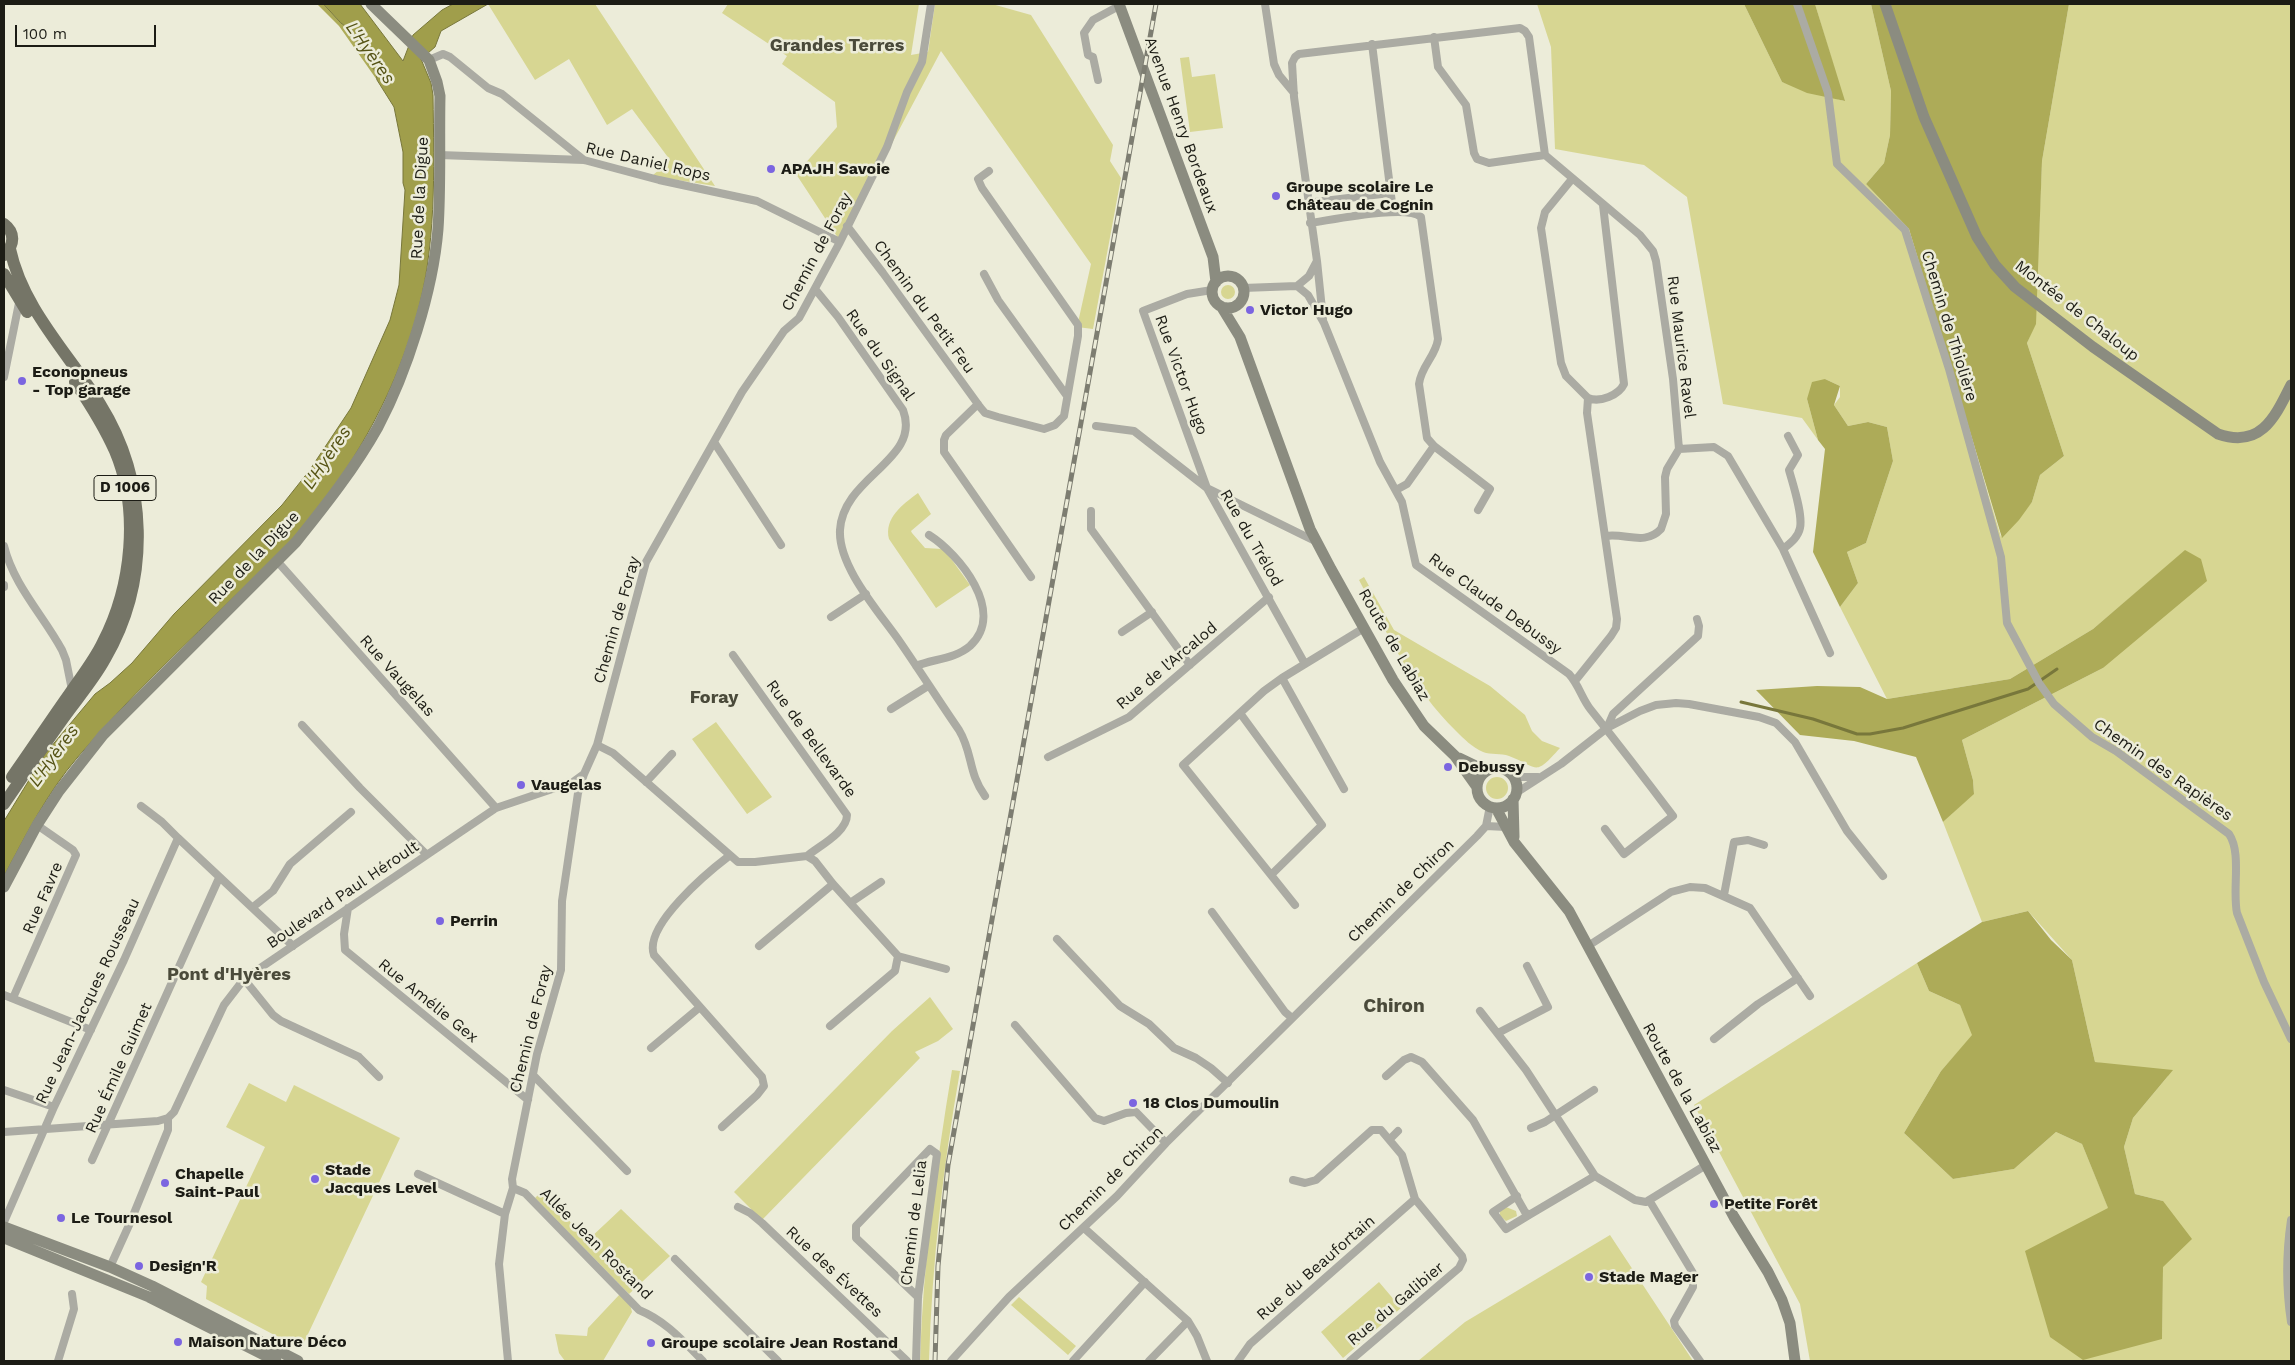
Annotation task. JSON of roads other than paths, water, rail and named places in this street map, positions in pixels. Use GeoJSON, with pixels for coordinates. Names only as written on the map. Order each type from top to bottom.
{"type":"FeatureCollection","features":[{"type":"Feature","properties":{"kind":"main road"},"geometry":{"type":"LineString","coordinates":[[371,4],[428,58]]}},
{"type":"Feature","properties":{"kind":"main road","name":"Montée de Chaloup"},"geometry":{"type":"LineString","coordinates":[[1885,4],[1924,117],[1977,237],[1995,265],[2015,286],[2093,347],[2218,434],[2230,438],[2241,438],[2255,435],[2264,429],[2273,418],[2291,385]]}},
{"type":"Feature","properties":{"kind":"main road","name":"Avenue Henry Bordeaux"},"geometry":{"type":"LineString","coordinates":[[1119,5],[1212,257],[1218,283]]}},
{"type":"Feature","properties":{"kind":"main road","name":"Rue de la Digue"},"geometry":{"type":"LineString","coordinates":[[4,888],[37,825],[64,784],[103,735],[277,561],[317,515],[348,473],[378,427],[414,342],[434,261],[438,228],[440,96],[428,58]]}},
{"type":"Feature","properties":{"kind":"main road","name":"D 1006"},"geometry":{"type":"LineString","coordinates":[[4,224],[12,234],[7,252],[30,303],[100,404],[122,447],[134,485],[138,530],[137,563],[132,591],[118,633],[105,660],[77,692],[4,790]]}},
{"type":"Feature","properties":{"kind":"main road","name":"D 1006"},"geometry":{"type":"LineString","coordinates":[[4,274],[20,302],[104,428],[121,468],[127,499],[129,548],[126,576],[120,602],[100,648],[65,717],[4,804]]}},
{"type":"Feature","properties":{"kind":"main road"},"geometry":{"type":"LineString","coordinates":[[1221,306],[1233,307],[1238,304],[1243,296],[1244,288],[1237,279],[1218,283],[1214,299],[1221,306],[1240,337],[1317,542]]}},
{"type":"Feature","properties":{"kind":"main road"},"geometry":{"type":"LineString","coordinates":[[1238,304],[1240,337]]}},
{"type":"Feature","properties":{"kind":"main road","name":"Route de Labiaz"},"geometry":{"type":"LineString","coordinates":[[1317,542],[1393,680],[1424,726],[1455,756],[1477,787]]}},
{"type":"Feature","properties":{"kind":"main road","name":"Route de Labiaz"},"geometry":{"type":"LineString","coordinates":[[1455,756],[1486,771]]}},
{"type":"Feature","properties":{"kind":"main road"},"geometry":{"type":"LineString","coordinates":[[1514,796],[1508,804],[1493,807],[1480,799],[1477,787],[1478,781],[1486,771],[1499,768],[1505,770],[1512,777],[1516,786],[1514,796],[1514,842]]}},
{"type":"Feature","properties":{"kind":"main road","name":"Route de la Labiaz"},"geometry":{"type":"LineString","coordinates":[[1493,807],[1514,842],[1570,912],[1706,1165],[1782,1300],[1790,1323],[1795,1361]]}},
{"type":"Feature","properties":{"kind":"main road"},"geometry":{"type":"LineString","coordinates":[[4,1227],[110,1267],[160,1290],[298,1361]]}},
{"type":"Feature","properties":{"kind":"main road"},"geometry":{"type":"LineString","coordinates":[[4,1238],[182,1312],[276,1361]]}},
{"type":"Feature","properties":{"kind":"street","name":"Chemin de Foray"},"geometry":{"type":"LineString","coordinates":[[508,1361],[499,1264],[505,1214],[513,1188],[512,1179],[533,1075],[561,970],[562,900],[578,793],[597,745],[646,562],[742,392],[784,332],[799,318],[840,242],[888,147],[907,92],[922,62],[931,4]]}},
{"type":"Feature","properties":{"kind":"street"},"geometry":{"type":"LineString","coordinates":[[1265,4],[1274,64],[1278,75],[1294,93]]}},
{"type":"Feature","properties":{"kind":"street","name":"Chemin de Thiolière"},"geometry":{"type":"LineString","coordinates":[[1797,4],[1828,93],[1837,164],[1905,230],[1949,369],[2001,557],[2007,624],[2037,678]]}},
{"type":"Feature","properties":{"kind":"street"},"geometry":{"type":"LineString","coordinates":[[1098,80],[1093,57],[1088,55],[1084,33],[1093,20],[1119,5]]}},
{"type":"Feature","properties":{"kind":"street"},"geometry":{"type":"LineString","coordinates":[[1393,211],[1372,44],[1514,27],[1525,31],[1529,37],[1545,155],[1489,163],[1477,159],[1474,153],[1466,106],[1438,67],[1434,37]]}},
{"type":"Feature","properties":{"kind":"street","name":"Rue Claude Debussy"},"geometry":{"type":"LineString","coordinates":[[1324,323],[1317,262],[1307,202],[1292,63],[1295,56],[1299,54],[1372,44]]}},
{"type":"Feature","properties":{"kind":"street"},"geometry":{"type":"LineString","coordinates":[[428,58],[443,54],[450,57],[488,88],[502,94],[584,160]]}},
{"type":"Feature","properties":{"kind":"street","name":"Rue Daniel Rops"},"geometry":{"type":"LineString","coordinates":[[439,154],[584,160],[659,180],[757,201],[840,242]]}},
{"type":"Feature","properties":{"kind":"street","name":"Rue Maurice Ravel"},"geometry":{"type":"LineString","coordinates":[[1545,155],[1640,235],[1653,251],[1673,379],[1679,449]]}},
{"type":"Feature","properties":{"kind":"street","name":"Chemin du Petit Feu"},"geometry":{"type":"LineString","coordinates":[[847,226],[884,273],[986,413],[1044,429],[1055,425],[1064,416],[1078,336],[1078,325],[982,188],[978,179],[989,171]]}},
{"type":"Feature","properties":{"kind":"street"},"geometry":{"type":"LineString","coordinates":[[1572,179],[1545,212],[1541,228],[1561,363],[1566,376],[1588,398],[1594,400],[1614,394],[1622,389],[1624,384],[1603,205]]}},
{"type":"Feature","properties":{"kind":"street"},"geometry":{"type":"LineString","coordinates":[[1307,202],[1390,193]]}},
{"type":"Feature","properties":{"kind":"street"},"geometry":{"type":"LineString","coordinates":[[1310,223],[1393,211],[1406,211],[1418,214],[1423,225],[1438,339],[1437,348],[1420,375],[1419,384],[1427,438],[1434,446],[1490,489],[1478,510]]}},
{"type":"Feature","properties":{"kind":"street"},"geometry":{"type":"LineString","coordinates":[[1244,288],[1297,286],[1309,276],[1317,262]]}},
{"type":"Feature","properties":{"kind":"street"},"geometry":{"type":"LineString","coordinates":[[984,274],[998,300],[1067,396]]}},
{"type":"Feature","properties":{"kind":"street","name":"Rue Victor Hugo"},"geometry":{"type":"LineString","coordinates":[[1206,488],[1143,312],[1218,283]]}},
{"type":"Feature","properties":{"kind":"street","name":"Rue Claude Debussy"},"geometry":{"type":"LineString","coordinates":[[1297,286],[1308,296],[1324,323],[1380,462],[1402,502],[1416,565],[1569,674],[1575,681],[1589,708],[1607,728],[1673,816],[1624,854],[1605,829]]}},
{"type":"Feature","properties":{"kind":"street","name":"Rue du Signal"},"geometry":{"type":"LineString","coordinates":[[815,289],[838,317],[905,417],[904,434],[896,451],[851,496],[842,517],[840,531],[844,554],[866,594],[965,740],[973,775],[985,796]]}},
{"type":"Feature","properties":{"kind":"street"},"geometry":{"type":"LineString","coordinates":[[4,377],[15,316],[20,302],[25,302],[78,380],[100,404]]}},
{"type":"Feature","properties":{"kind":"street"},"geometry":{"type":"LineString","coordinates":[[1575,681],[1616,628],[1616,610],[1587,413],[1588,398]]}},
{"type":"Feature","properties":{"kind":"street"},"geometry":{"type":"LineString","coordinates":[[978,404],[946,435],[944,452],[1031,577]]}},
{"type":"Feature","properties":{"kind":"street","name":"Rue du Trélod"},"geometry":{"type":"LineString","coordinates":[[1096,426],[1134,431],[1206,488],[1305,664]]}},
{"type":"Feature","properties":{"kind":"street"},"geometry":{"type":"LineString","coordinates":[[1782,549],[1796,538],[1800,528],[1800,517],[1789,470],[1798,455],[1788,436]]}},
{"type":"Feature","properties":{"kind":"street"},"geometry":{"type":"LineString","coordinates":[[714,442],[782,544]]}},
{"type":"Feature","properties":{"kind":"street"},"geometry":{"type":"LineString","coordinates":[[1396,490],[1407,484],[1434,446]]}},
{"type":"Feature","properties":{"kind":"street"},"geometry":{"type":"LineString","coordinates":[[1606,536],[1620,534],[1636,539],[1646,538],[1661,529],[1666,514],[1665,477],[1667,469],[1679,449],[1705,446],[1721,450],[1735,467],[1782,549],[1830,653]]}},
{"type":"Feature","properties":{"kind":"street"},"geometry":{"type":"LineString","coordinates":[[1206,488],[1317,542]]}},
{"type":"Feature","properties":{"kind":"street"},"geometry":{"type":"LineString","coordinates":[[1091,511],[1092,528],[1190,665]]}},
{"type":"Feature","properties":{"kind":"street"},"geometry":{"type":"LineString","coordinates":[[916,666],[930,660],[953,656],[971,645],[980,629],[984,612],[978,590],[968,574],[943,544],[929,535]]}},
{"type":"Feature","properties":{"kind":"street"},"geometry":{"type":"LineString","coordinates":[[4,546],[5,561],[62,650],[77,692]]}},
{"type":"Feature","properties":{"kind":"street","name":"Rue Vaugelas"},"geometry":{"type":"LineString","coordinates":[[277,561],[496,808]]}},
{"type":"Feature","properties":{"kind":"street"},"geometry":{"type":"LineString","coordinates":[[831,617],[866,594]]}},
{"type":"Feature","properties":{"kind":"street","name":"Rue de l'Arcalod"},"geometry":{"type":"LineString","coordinates":[[1048,757],[1129,717],[1269,597]]}},
{"type":"Feature","properties":{"kind":"street"},"geometry":{"type":"LineString","coordinates":[[1122,632],[1152,612]]}},
{"type":"Feature","properties":{"kind":"street"},"geometry":{"type":"LineString","coordinates":[[1607,728],[1613,714],[1698,636],[1699,626],[1697,619]]}},
{"type":"Feature","properties":{"kind":"street"},"geometry":{"type":"LineString","coordinates":[[1295,905],[1183,765],[1282,678],[1364,628]]}},
{"type":"Feature","properties":{"kind":"street","name":"Rue de Bellevarde"},"geometry":{"type":"LineString","coordinates":[[733,655],[847,815],[847,820],[842,828],[807,856]]}},
{"type":"Feature","properties":{"kind":"street"},"geometry":{"type":"LineString","coordinates":[[1282,678],[1344,789]]}},
{"type":"Feature","properties":{"kind":"street","name":"Chemin des Rapières"},"geometry":{"type":"LineString","coordinates":[[2037,678],[2054,704],[2075,723],[2229,834],[2235,846],[2234,895],[2237,914],[2261,974],[2291,1039]]}},
{"type":"Feature","properties":{"kind":"street"},"geometry":{"type":"LineString","coordinates":[[892,709],[928,686]]}},
{"type":"Feature","properties":{"kind":"street"},"geometry":{"type":"LineString","coordinates":[[1514,796],[1538,777],[1562,764],[1607,728],[1656,705],[1676,703],[1759,717],[1776,723],[1795,742],[1848,832],[1883,876]]}},
{"type":"Feature","properties":{"kind":"street"},"geometry":{"type":"LineString","coordinates":[[1240,713],[1322,825],[1271,875]]}},
{"type":"Feature","properties":{"kind":"street"},"geometry":{"type":"LineString","coordinates":[[302,725],[360,788],[426,854]]}},
{"type":"Feature","properties":{"kind":"street"},"geometry":{"type":"LineString","coordinates":[[597,745],[613,753],[738,862],[744,863],[807,856],[815,861],[833,884],[898,956],[946,969]]}},
{"type":"Feature","properties":{"kind":"street"},"geometry":{"type":"LineString","coordinates":[[646,782],[672,754]]}},
{"type":"Feature","properties":{"kind":"street","name":"Boulevard Paul Héroult"},"geometry":{"type":"LineString","coordinates":[[110,1267],[168,1130],[168,1118],[174,1112],[224,1005],[244,979],[496,808],[573,782],[584,774]]}},
{"type":"Feature","properties":{"kind":"street"},"geometry":{"type":"LineString","coordinates":[[1512,777],[1538,777]]}},
{"type":"Feature","properties":{"kind":"street"},"geometry":{"type":"LineString","coordinates":[[141,806],[162,822],[219,878],[294,946]]}},
{"type":"Feature","properties":{"kind":"street"},"geometry":{"type":"LineString","coordinates":[[1493,807],[1486,826],[1506,827]]}},
{"type":"Feature","properties":{"kind":"street"},"geometry":{"type":"LineString","coordinates":[[253,907],[273,891],[290,864],[351,812]]}},
{"type":"Feature","properties":{"kind":"street","name":"Rue Favre"},"geometry":{"type":"LineString","coordinates":[[13,998],[76,855],[73,850],[37,825]]}},
{"type":"Feature","properties":{"kind":"street","name":"Chemin de Chiron"},"geometry":{"type":"LineString","coordinates":[[951,1361],[1008,1297],[1084,1228],[1166,1142],[1228,1084],[1486,826]]}},
{"type":"Feature","properties":{"kind":"street","name":"Rue Jean-Jacques Rousseau"},"geometry":{"type":"LineString","coordinates":[[4,1222],[54,1107],[178,838]]}},
{"type":"Feature","properties":{"kind":"street"},"geometry":{"type":"LineString","coordinates":[[1724,895],[1734,842],[1748,840],[1764,845]]}},
{"type":"Feature","properties":{"kind":"street"},"geometry":{"type":"LineString","coordinates":[[722,1127],[757,1095],[764,1086],[762,1077],[654,955],[652,943],[679,900],[706,873],[729,856]]}},
{"type":"Feature","properties":{"kind":"street","name":"Rue Émile Guimet"},"geometry":{"type":"LineString","coordinates":[[92,1160],[219,878]]}},
{"type":"Feature","properties":{"kind":"street"},"geometry":{"type":"LineString","coordinates":[[850,903],[881,882]]}},
{"type":"Feature","properties":{"kind":"street"},"geometry":{"type":"LineString","coordinates":[[759,946],[833,884]]}},
{"type":"Feature","properties":{"kind":"street"},"geometry":{"type":"LineString","coordinates":[[1588,946],[1671,892],[1690,887],[1705,888],[1750,908],[1810,996]]}},
{"type":"Feature","properties":{"kind":"street","name":"Rue Amélie Gex"},"geometry":{"type":"LineString","coordinates":[[348,908],[344,934],[345,950],[528,1100]]}},
{"type":"Feature","properties":{"kind":"street"},"geometry":{"type":"LineString","coordinates":[[1212,912],[1285,1012],[1292,1018]]}},
{"type":"Feature","properties":{"kind":"street"},"geometry":{"type":"LineString","coordinates":[[1057,939],[1120,1006],[1149,1024],[1174,1048],[1196,1058],[1211,1068],[1228,1084]]}},
{"type":"Feature","properties":{"kind":"street"},"geometry":{"type":"LineString","coordinates":[[830,1026],[895,971],[898,956]]}},
{"type":"Feature","properties":{"kind":"street"},"geometry":{"type":"LineString","coordinates":[[1498,1034],[1548,1007],[1527,966]]}},
{"type":"Feature","properties":{"kind":"street"},"geometry":{"type":"LineString","coordinates":[[1714,1039],[1758,1004],[1798,978]]}},
{"type":"Feature","properties":{"kind":"street"},"geometry":{"type":"LineString","coordinates":[[244,979],[273,1015],[281,1021],[359,1057],[380,1077]]}},
{"type":"Feature","properties":{"kind":"street"},"geometry":{"type":"LineString","coordinates":[[4,995],[91,1030]]}},
{"type":"Feature","properties":{"kind":"street"},"geometry":{"type":"LineString","coordinates":[[651,1048],[700,1007]]}},
{"type":"Feature","properties":{"kind":"street"},"geometry":{"type":"LineString","coordinates":[[1480,1011],[1556,1115],[1595,1176],[1641,1202],[1649,1200],[1706,1165]]}},
{"type":"Feature","properties":{"kind":"street"},"geometry":{"type":"LineString","coordinates":[[1015,1025],[1095,1118],[1104,1121],[1126,1113],[1136,1112],[1166,1142]]}},
{"type":"Feature","properties":{"kind":"street"},"geometry":{"type":"LineString","coordinates":[[1386,1076],[1404,1060],[1411,1057],[1422,1062],[1473,1120],[1529,1215]]}},
{"type":"Feature","properties":{"kind":"street"},"geometry":{"type":"LineString","coordinates":[[533,1075],[627,1171]]}},
{"type":"Feature","properties":{"kind":"street"},"geometry":{"type":"LineString","coordinates":[[4,1090],[54,1107]]}},
{"type":"Feature","properties":{"kind":"street"},"geometry":{"type":"LineString","coordinates":[[1531,1128],[1545,1122],[1594,1090]]}},
{"type":"Feature","properties":{"kind":"street"},"geometry":{"type":"LineString","coordinates":[[4,1132],[158,1121],[168,1118]]}},
{"type":"Feature","properties":{"kind":"street"},"geometry":{"type":"LineString","coordinates":[[1293,1180],[1305,1183],[1316,1180],[1372,1130],[1381,1130],[1402,1155],[1415,1199]]}},
{"type":"Feature","properties":{"kind":"street"},"geometry":{"type":"LineString","coordinates":[[1390,1139],[1398,1131]]}},
{"type":"Feature","properties":{"kind":"street","name":"Chemin de Lelia"},"geometry":{"type":"LineString","coordinates":[[916,1361],[918,1297],[937,1154],[930,1149],[856,1226],[856,1238],[918,1297]]}},
{"type":"Feature","properties":{"kind":"street"},"geometry":{"type":"LineString","coordinates":[[418,1174],[505,1214]]}},
{"type":"Feature","properties":{"kind":"street"},"geometry":{"type":"LineString","coordinates":[[1517,1196],[1493,1212],[1506,1230],[1595,1176]]}},
{"type":"Feature","properties":{"kind":"street","name":"Allée Jean Rostand"},"geometry":{"type":"LineString","coordinates":[[513,1188],[525,1193],[639,1310],[665,1325],[703,1361]]}},
{"type":"Feature","properties":{"kind":"street","name":"Rue du Galibier"},"geometry":{"type":"LineString","coordinates":[[1350,1361],[1459,1268],[1462,1260],[1460,1254],[1415,1199]]}},
{"type":"Feature","properties":{"kind":"street","name":"Rue du Beaufortain"},"geometry":{"type":"LineString","coordinates":[[1238,1361],[1250,1344],[1415,1199]]}},
{"type":"Feature","properties":{"kind":"street"},"geometry":{"type":"LineString","coordinates":[[1649,1200],[1693,1273],[1693,1287],[1674,1321],[1675,1326],[1700,1361]]}},
{"type":"Feature","properties":{"kind":"street","name":"Rue des Évettes"},"geometry":{"type":"LineString","coordinates":[[738,1206],[762,1223],[908,1361]]}},
{"type":"Feature","properties":{"kind":"street"},"geometry":{"type":"LineString","coordinates":[[2291,1220],[2287,1271],[2291,1322]]}},
{"type":"Feature","properties":{"kind":"street"},"geometry":{"type":"LineString","coordinates":[[1084,1228],[1188,1321],[1197,1336],[1207,1361]]}},
{"type":"Feature","properties":{"kind":"street"},"geometry":{"type":"LineString","coordinates":[[676,1259],[778,1361]]}},
{"type":"Feature","properties":{"kind":"street"},"geometry":{"type":"LineString","coordinates":[[1073,1361],[1145,1282]]}},
{"type":"Feature","properties":{"kind":"street"},"geometry":{"type":"LineString","coordinates":[[58,1361],[74,1309],[72,1294]]}},
{"type":"Feature","properties":{"kind":"street"},"geometry":{"type":"LineString","coordinates":[[1149,1361],[1188,1321]]}},
{"type":"Feature","properties":{"kind":"water","name":"L'Hyères"},"geometry":{"type":"Polygon","coordinates":[[[324,4],[360,4],[403,61],[413,35],[442,10],[453,4],[488,4],[441,31],[435,47],[421,59],[431,83],[433,95],[433,209],[431,238],[422,294],[406,351],[368,433],[353,459],[319,508],[286,547],[157,673],[77,758],[56,785],[4,876],[4,821],[45,754],[95,694],[132,663],[174,614],[282,505],[309,471],[351,408],[390,320],[399,285],[405,190],[403,183],[403,152],[394,107],[349,29],[324,4]]]}},
{"type":"Feature","properties":{"kind":"waterway"},"geometry":{"type":"LineString","coordinates":[[1741,702],[1813,719],[1857,734],[1870,734],[1903,728],[2028,689],[2057,669]]}},
{"type":"Feature","properties":{"kind":"railway"},"geometry":{"type":"LineString","coordinates":[[935,1361],[938,1266],[948,1165],[1156,4]]}},
{"type":"Feature","properties":{"kind":"place","name":"APAJH Savoie"},"geometry":{"type":"Point","coordinates":[771,169]}},
{"type":"Feature","properties":{"kind":"place","name":"Groupe scolaire Le Château de Cognin"},"geometry":{"type":"Point","coordinates":[1276,196]}},
{"type":"Feature","properties":{"kind":"place","name":"Victor Hugo"},"geometry":{"type":"Point","coordinates":[1250,310]}},
{"type":"Feature","properties":{"kind":"place","name":"Econopneus - Top garage"},"geometry":{"type":"Point","coordinates":[22,381]}},
{"type":"Feature","properties":{"kind":"place","name":"Debussy"},"geometry":{"type":"Point","coordinates":[1448,767]}},
{"type":"Feature","properties":{"kind":"place","name":"Vaugelas"},"geometry":{"type":"Point","coordinates":[521,785]}},
{"type":"Feature","properties":{"kind":"place","name":"Perrin"},"geometry":{"type":"Point","coordinates":[440,921]}},
{"type":"Feature","properties":{"kind":"place","name":"18 Clos Dumoulin"},"geometry":{"type":"Point","coordinates":[1133,1103]}},
{"type":"Feature","properties":{"kind":"place","name":"Stade Jacques Level"},"geometry":{"type":"Point","coordinates":[315,1179]}},
{"type":"Feature","properties":{"kind":"place","name":"Chapelle Saint-Paul"},"geometry":{"type":"Point","coordinates":[165,1183]}},
{"type":"Feature","properties":{"kind":"place","name":"Petite Forêt"},"geometry":{"type":"Point","coordinates":[1714,1204]}},
{"type":"Feature","properties":{"kind":"place","name":"Le Tournesol"},"geometry":{"type":"Point","coordinates":[61,1218]}},
{"type":"Feature","properties":{"kind":"place","name":"Design'R"},"geometry":{"type":"Point","coordinates":[139,1266]}},
{"type":"Feature","properties":{"kind":"place","name":"Stade Mager"},"geometry":{"type":"Point","coordinates":[1589,1277]}},
{"type":"Feature","properties":{"kind":"place","name":"Maison Nature Déco"},"geometry":{"type":"Point","coordinates":[178,1342]}},
{"type":"Feature","properties":{"kind":"place","name":"Groupe scolaire Jean Rostand"},"geometry":{"type":"Point","coordinates":[651,1343]}},
{"type":"Feature","properties":{"kind":"district","name":"Grandes Terres"},"geometry":{"type":"Point","coordinates":[837,46]}},
{"type":"Feature","properties":{"kind":"district","name":"Foray"},"geometry":{"type":"Point","coordinates":[714,698]}},
{"type":"Feature","properties":{"kind":"district","name":"Pont d'Hyères"},"geometry":{"type":"Point","coordinates":[229,975]}},
{"type":"Feature","properties":{"kind":"district","name":"Chiron"},"geometry":{"type":"Point","coordinates":[1394,1006]}}]}
